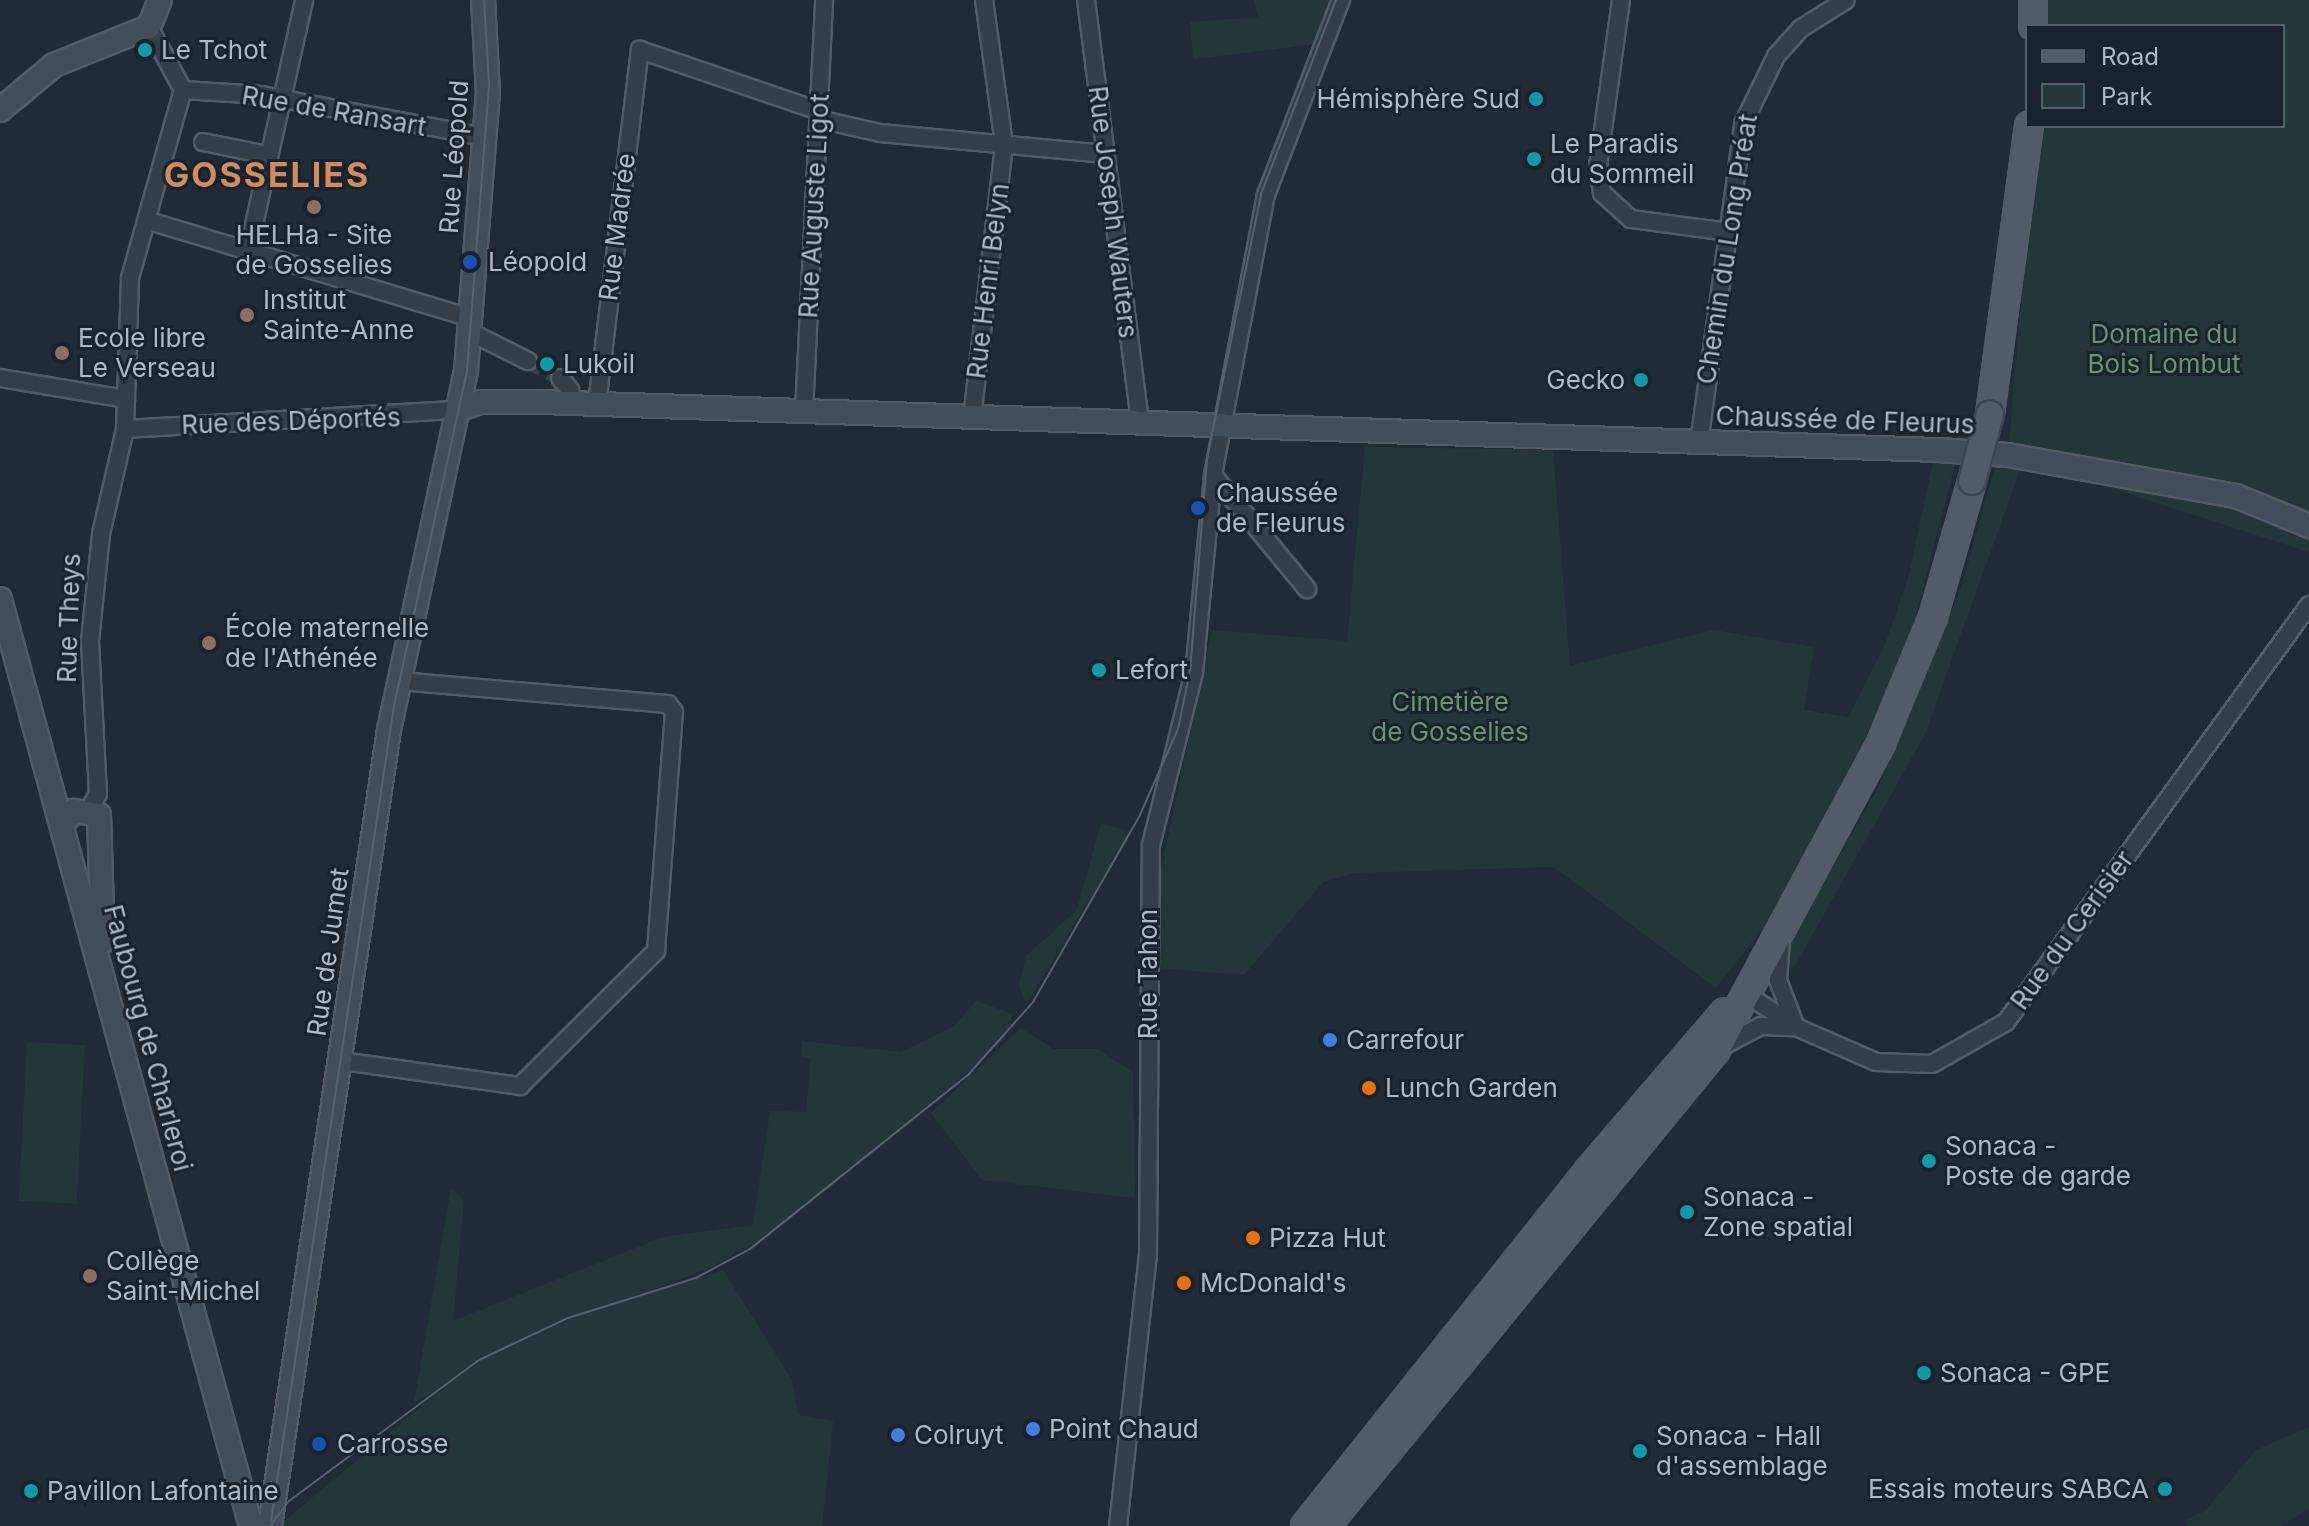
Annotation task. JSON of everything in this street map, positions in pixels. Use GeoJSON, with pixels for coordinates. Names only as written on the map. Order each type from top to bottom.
{"type":"FeatureCollection","features":[{"type":"Feature","properties":{"kind":"main road"},"geometry":{"type":"LineString","coordinates":[[0,110],[35,77],[149,27],[160,0]]}},
{"type":"Feature","properties":{"kind":"main road","name":"Rue Léopold"},"geometry":{"type":"LineString","coordinates":[[457,410],[470,325],[489,70],[483,0]]}},
{"type":"Feature","properties":{"kind":"main road"},"geometry":{"type":"LineString","coordinates":[[1326,1526],[1716,1050],[1881,743],[1933,617],[1990,414],[2029,128]]}},
{"type":"Feature","properties":{"kind":"main road","name":"Chaussée de Fleurus"},"geometry":{"type":"LineString","coordinates":[[457,410],[480,402],[569,403],[2008,455],[2236,496],[2309,526]]}},
{"type":"Feature","properties":{"kind":"main road","name":"Rue de Jumet"},"geometry":{"type":"LineString","coordinates":[[263,1504],[342,1061],[398,681],[457,410]]}},
{"type":"Feature","properties":{"kind":"main road","name":"Faubourg de Charleroi"},"geometry":{"type":"LineString","coordinates":[[0,599],[72,812],[73,858],[217,1380],[263,1504]]}},
{"type":"Feature","properties":{"kind":"main road","name":"Rue Theys"},"geometry":{"type":"LineString","coordinates":[[72,812],[99,815],[103,944],[217,1380]]}},
{"type":"Feature","properties":{"kind":"main road"},"geometry":{"type":"LineString","coordinates":[[73,858],[82,864],[100,857]]}},
{"type":"Feature","properties":{"kind":"main road"},"geometry":{"type":"LineString","coordinates":[[1305,1526],[1589,1170],[1746,994]]}},
{"type":"Feature","properties":{"kind":"main road"},"geometry":{"type":"LineString","coordinates":[[251,1526],[263,1504]]}},
{"type":"Feature","properties":{"kind":"main road"},"geometry":{"type":"LineString","coordinates":[[261,1526],[263,1504]]}},
{"type":"Feature","properties":{"kind":"street"},"geometry":{"type":"LineString","coordinates":[[249,247],[267,155],[283,99],[304,0]]}},
{"type":"Feature","properties":{"kind":"street","name":"Rue Auguste Ligot"},"geometry":{"type":"LineString","coordinates":[[804,412],[824,0]]}},
{"type":"Feature","properties":{"kind":"street","name":"Rue Henri Belyn"},"geometry":{"type":"LineString","coordinates":[[972,418],[1004,144],[984,0]]}},
{"type":"Feature","properties":{"kind":"street","name":"Rue Joseph Wauters"},"geometry":{"type":"LineString","coordinates":[[1086,0],[1140,424]]}},
{"type":"Feature","properties":{"kind":"street","name":"Rue Tahon"},"geometry":{"type":"LineString","coordinates":[[1118,1526],[1148,1256],[1148,873],[1194,673],[1213,475],[1266,195],[1341,0]]}},
{"type":"Feature","properties":{"kind":"street"},"geometry":{"type":"LineString","coordinates":[[1621,0],[1598,165],[1602,193],[1631,219],[1728,232]]}},
{"type":"Feature","properties":{"kind":"street","name":"Chemin du Long Préat"},"geometry":{"type":"LineString","coordinates":[[1699,443],[1743,124],[1756,89],[1800,29],[1846,0]]}},
{"type":"Feature","properties":{"kind":"street"},"geometry":{"type":"LineString","coordinates":[[149,27],[183,90]]}},
{"type":"Feature","properties":{"kind":"street","name":"Rue Henri Belyn"},"geometry":{"type":"LineString","coordinates":[[640,50],[818,115],[880,133],[1106,154]]}},
{"type":"Feature","properties":{"kind":"street","name":"Rue Madrée"},"geometry":{"type":"LineString","coordinates":[[600,404],[640,50]]}},
{"type":"Feature","properties":{"kind":"street","name":"Rue de Ransart"},"geometry":{"type":"LineString","coordinates":[[183,90],[283,99],[484,137]]}},
{"type":"Feature","properties":{"kind":"street","name":"Rue Theys"},"geometry":{"type":"LineString","coordinates":[[72,812],[98,794],[90,641],[101,534],[125,429],[130,278],[149,221],[183,90]]}},
{"type":"Feature","properties":{"kind":"street"},"geometry":{"type":"LineString","coordinates":[[203,142],[267,155]]}},
{"type":"Feature","properties":{"kind":"street"},"geometry":{"type":"LineString","coordinates":[[149,221],[249,247],[470,325],[528,361]]}},
{"type":"Feature","properties":{"kind":"street"},"geometry":{"type":"LineString","coordinates":[[0,378],[126,399]]}},
{"type":"Feature","properties":{"kind":"street"},"geometry":{"type":"LineString","coordinates":[[560,378],[570,390],[569,403]]}},
{"type":"Feature","properties":{"kind":"street","name":"Rue des Déportés"},"geometry":{"type":"LineString","coordinates":[[125,429],[457,410]]}},
{"type":"Feature","properties":{"kind":"street"},"geometry":{"type":"LineString","coordinates":[[1213,475],[1307,589]]}},
{"type":"Feature","properties":{"kind":"street","name":"Rue du Cerisier"},"geometry":{"type":"LineString","coordinates":[[1746,994],[1796,1027],[1876,1062],[1932,1064],[2006,1022],[2309,605]]}},
{"type":"Feature","properties":{"kind":"street"},"geometry":{"type":"LineString","coordinates":[[342,1061],[520,1086],[656,951],[674,712],[668,704],[398,681]]}},
{"type":"Feature","properties":{"kind":"street"},"geometry":{"type":"LineString","coordinates":[[1716,1050],[1761,1026],[1796,1027],[1778,980],[1781,933]]}},
{"type":"Feature","properties":{"kind":"green space"},"geometry":{"type":"Polygon","coordinates":[[[1254,0],[1335,0],[1317,44],[1193,59],[1190,22],[1258,17],[1254,0]]]}},
{"type":"Feature","properties":{"kind":"green space","name":"Domaine du Bois Lombut"},"geometry":{"type":"Polygon","coordinates":[[[2048,0],[2309,0],[2309,552],[2008,455],[2037,128],[2285,128],[2285,24],[2045,24],[2048,0]]]}},
{"type":"Feature","properties":{"kind":"green space","name":"Cimetière de Gosselies"},"geometry":{"type":"Polygon","coordinates":[[[1365,447],[1553,450],[1570,666],[1714,630],[1814,647],[1804,710],[1848,717],[1885,645],[1909,575],[1933,462],[1955,465],[1908,645],[1867,738],[1789,895],[1716,988],[1554,867],[1354,873],[1323,882],[1244,975],[1157,968],[1153,908],[1212,630],[1347,641],[1365,447]]]}},
{"type":"Feature","properties":{"kind":"green space"},"geometry":{"type":"Polygon","coordinates":[[[1996,464],[2021,467],[1925,734],[1795,966],[1785,972],[1779,962],[1880,784],[1962,585],[1996,464]]]}},
{"type":"Feature","properties":{"kind":"green space"},"geometry":{"type":"Polygon","coordinates":[[[1101,824],[1124,829],[1127,838],[1026,1005],[1019,986],[1026,956],[1077,910],[1101,824]]]}},
{"type":"Feature","properties":{"kind":"green space"},"geometry":{"type":"Polygon","coordinates":[[[976,1001],[1013,1014],[1005,1038],[940,1098],[759,1240],[708,1269],[596,1310],[723,1270],[792,1380],[798,1415],[833,1421],[822,1526],[278,1526],[446,1386],[414,1403],[451,1188],[464,1200],[453,1321],[663,1237],[753,1225],[770,1111],[806,1112],[811,1059],[802,1057],[802,1041],[901,1052],[954,1026],[976,1001]]]}},
{"type":"Feature","properties":{"kind":"green space"},"geometry":{"type":"Polygon","coordinates":[[[1021,1028],[1053,1049],[1097,1049],[1133,1072],[1135,1198],[982,1180],[931,1113],[1021,1028]]]}},
{"type":"Feature","properties":{"kind":"green space"},"geometry":{"type":"Polygon","coordinates":[[[27,1042],[85,1045],[77,1204],[19,1201],[27,1042]]]}},
{"type":"Feature","properties":{"kind":"green space"},"geometry":{"type":"Polygon","coordinates":[[[2309,1427],[2309,1508],[2281,1526],[2188,1526],[2185,1520],[2205,1511],[2256,1450],[2309,1427]]]}},
{"type":"Feature","properties":{"kind":"tunnel"},"geometry":{"type":"LineString","coordinates":[[528,361],[560,378]]}},
{"type":"Feature","properties":{"kind":"tram line"},"geometry":{"type":"LineString","coordinates":[[271,1521],[394,706],[467,371],[489,83],[484,0]]}},
{"type":"Feature","properties":{"kind":"tram line"},"geometry":{"type":"LineString","coordinates":[[270,1526],[289,1501],[479,1360],[568,1318],[696,1278],[750,1249],[968,1075],[1033,1002],[1140,815],[1178,729],[1190,671],[1207,458],[1261,194],[1336,0]]}},
{"type":"Feature","properties":{"kind":"place","name":"Le Tchot"},"geometry":{"type":"Point","coordinates":[145,50]}},
{"type":"Feature","properties":{"kind":"place","name":"Hémisphère Sud"},"geometry":{"type":"Point","coordinates":[1536,99]}},
{"type":"Feature","properties":{"kind":"place","name":"Le Paradis du Sommeil"},"geometry":{"type":"Point","coordinates":[1534,159]}},
{"type":"Feature","properties":{"kind":"place","name":"HELHa - Site de Gosselies"},"geometry":{"type":"Point","coordinates":[314,207]}},
{"type":"Feature","properties":{"kind":"place","name":"Léopold"},"geometry":{"type":"Point","coordinates":[470,262]}},
{"type":"Feature","properties":{"kind":"place","name":"Institut Sainte-Anne"},"geometry":{"type":"Point","coordinates":[247,315]}},
{"type":"Feature","properties":{"kind":"place","name":"Ecole libre Le Verseau"},"geometry":{"type":"Point","coordinates":[62,353]}},
{"type":"Feature","properties":{"kind":"place","name":"Lukoil"},"geometry":{"type":"Point","coordinates":[547,364]}},
{"type":"Feature","properties":{"kind":"place","name":"Gecko"},"geometry":{"type":"Point","coordinates":[1641,380]}},
{"type":"Feature","properties":{"kind":"place","name":"Chaussée de Fleurus"},"geometry":{"type":"Point","coordinates":[1198,508]}},
{"type":"Feature","properties":{"kind":"place","name":"École maternelle de l'Athénée"},"geometry":{"type":"Point","coordinates":[209,643]}},
{"type":"Feature","properties":{"kind":"place","name":"Lefort"},"geometry":{"type":"Point","coordinates":[1099,670]}},
{"type":"Feature","properties":{"kind":"place","name":"Carrefour"},"geometry":{"type":"Point","coordinates":[1330,1040]}},
{"type":"Feature","properties":{"kind":"place","name":"Lunch Garden"},"geometry":{"type":"Point","coordinates":[1369,1088]}},
{"type":"Feature","properties":{"kind":"place","name":"Sonaca - Poste de garde"},"geometry":{"type":"Point","coordinates":[1929,1161]}},
{"type":"Feature","properties":{"kind":"place","name":"Sonaca - Zone spatial"},"geometry":{"type":"Point","coordinates":[1687,1212]}},
{"type":"Feature","properties":{"kind":"place","name":"Pizza Hut"},"geometry":{"type":"Point","coordinates":[1253,1238]}},
{"type":"Feature","properties":{"kind":"place","name":"Collège Saint-Michel"},"geometry":{"type":"Point","coordinates":[90,1276]}},
{"type":"Feature","properties":{"kind":"place","name":"McDonald's"},"geometry":{"type":"Point","coordinates":[1184,1283]}},
{"type":"Feature","properties":{"kind":"place","name":"Sonaca - GPE"},"geometry":{"type":"Point","coordinates":[1924,1373]}},
{"type":"Feature","properties":{"kind":"place","name":"Point Chaud"},"geometry":{"type":"Point","coordinates":[1033,1429]}},
{"type":"Feature","properties":{"kind":"place","name":"Colruyt"},"geometry":{"type":"Point","coordinates":[898,1435]}},
{"type":"Feature","properties":{"kind":"place","name":"Carrosse"},"geometry":{"type":"Point","coordinates":[319,1444]}},
{"type":"Feature","properties":{"kind":"place","name":"Sonaca - Hall d'assemblage"},"geometry":{"type":"Point","coordinates":[1640,1451]}},
{"type":"Feature","properties":{"kind":"place","name":"Essais moteurs SABCA"},"geometry":{"type":"Point","coordinates":[2165,1489]}},
{"type":"Feature","properties":{"kind":"place","name":"Pavillon Lafontaine"},"geometry":{"type":"Point","coordinates":[31,1491]}},
{"type":"Feature","properties":{"kind":"district","name":"GOSSELIES"},"geometry":{"type":"Point","coordinates":[267,175]}}]}
